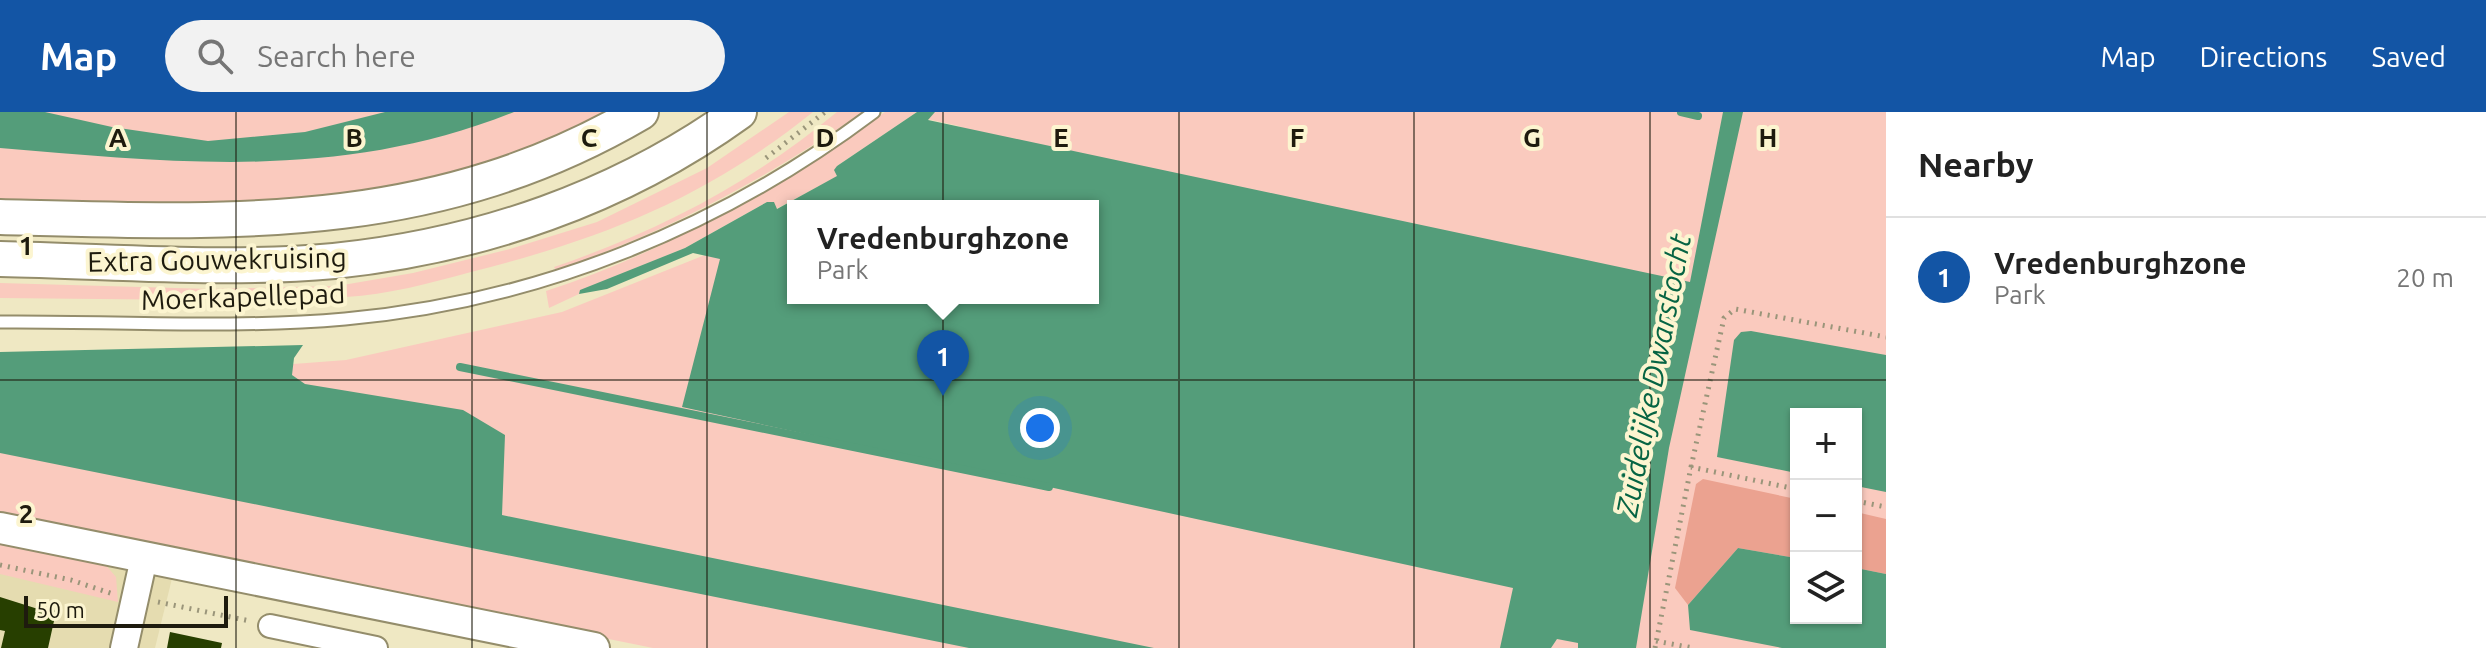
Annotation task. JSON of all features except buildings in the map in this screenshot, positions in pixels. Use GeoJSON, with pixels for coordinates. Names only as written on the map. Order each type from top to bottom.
{"type":"FeatureCollection","features":[{"type":"Feature","properties":{"kind":"main road","name":"Extra Gouwekruising"},"geometry":{"type":"LineString","coordinates":[[0,217],[241,221],[339,214],[389,206],[483,183],[530,166],[641,112]]}},
{"type":"Feature","properties":{"kind":"main road","name":"Extra Gouwekruising"},"geometry":{"type":"LineString","coordinates":[[0,259],[270,264],[332,261],[428,247],[523,222],[614,186],[671,157],[739,112]]}},
{"type":"Feature","properties":{"kind":"main road"},"geometry":{"type":"LineString","coordinates":[[0,528],[594,648]]}},
{"type":"Feature","properties":{"kind":"street"},"geometry":{"type":"LineString","coordinates":[[124,648],[144,558]]}},
{"type":"Feature","properties":{"kind":"street"},"geometry":{"type":"LineString","coordinates":[[270,626],[376,648]]}},
{"type":"Feature","properties":{"kind":"lane","name":"Moerkapellepad"},"geometry":{"type":"LineString","coordinates":[[0,322],[274,323],[346,319],[471,300],[586,268],[683,228],[791,166],[874,112]]}},
{"type":"Feature","properties":{"kind":"path"},"geometry":{"type":"LineString","coordinates":[[1655,648],[1724,318],[1735,309],[1886,337]]}},
{"type":"Feature","properties":{"kind":"path"},"geometry":{"type":"LineString","coordinates":[[1691,467],[1790,488]]}},
{"type":"Feature","properties":{"kind":"path"},"geometry":{"type":"LineString","coordinates":[[1862,502],[1886,507]]}},
{"type":"Feature","properties":{"kind":"path"},"geometry":{"type":"LineString","coordinates":[[0,565],[135,598],[270,626]]}},
{"type":"Feature","properties":{"kind":"path"},"geometry":{"type":"LineString","coordinates":[[1656,641],[1693,648]]}},
{"type":"Feature","properties":{"kind":"shaded area"},"geometry":{"type":"Polygon","coordinates":[[[0,112],[609,112],[518,153],[454,174],[390,190],[268,204],[179,206],[0,203],[0,112]]]}},
{"type":"Feature","properties":{"kind":"shaded area"},"geometry":{"type":"Polygon","coordinates":[[[789,112],[813,112],[733,169],[651,212],[565,245],[424,284],[361,296],[303,299],[0,298],[0,283],[210,289],[337,286],[413,273],[510,249],[597,222],[707,168],[789,112]]]}},
{"type":"Feature","properties":{"kind":"shaded area"},"geometry":{"type":"Polygon","coordinates":[[[837,112],[863,112],[715,202],[637,239],[556,270],[554,267],[630,238],[703,203],[771,161],[837,112]]]}},
{"type":"Feature","properties":{"kind":"shaded area"},"geometry":{"type":"Polygon","coordinates":[[[885,112],[917,112],[837,166],[838,176],[793,200],[787,200],[787,203],[776,209],[767,202],[685,248],[581,290],[579,294],[549,308],[546,291],[592,275],[680,236],[804,165],[885,112]]]}},
{"type":"Feature","properties":{"kind":"shaded area"},"geometry":{"type":"Polygon","coordinates":[[[935,112],[1886,112],[1886,648],[653,648],[0,515],[0,377],[133,376],[346,360],[562,312],[765,231],[787,284],[787,304],[1099,304],[1099,200],[1083,200],[959,126],[927,119],[935,112]]]}},
{"type":"Feature","properties":{"kind":"shaded area"},"geometry":{"type":"Polygon","coordinates":[[[1703,479],[1790,498],[1790,557],[1738,548],[1688,605],[1675,588],[1696,484],[1703,479]]]}},
{"type":"Feature","properties":{"kind":"shaded area"},"geometry":{"type":"Polygon","coordinates":[[[0,513],[177,558],[155,648],[0,648],[0,513]]]}},
{"type":"Feature","properties":{"kind":"shaded area"},"geometry":{"type":"Polygon","coordinates":[[[1862,513],[1886,519],[1886,574],[1862,569],[1862,513]]]}},
{"type":"Feature","properties":{"kind":"shaded area"},"geometry":{"type":"Polygon","coordinates":[[[0,542],[104,563],[116,577],[118,602],[0,574],[0,542]]]}},
{"type":"Feature","properties":{"kind":"water"},"geometry":{"type":"Polygon","coordinates":[[[0,112],[45,112],[112,127],[208,141],[305,132],[385,112],[514,112],[450,134],[386,149],[323,158],[260,162],[132,158],[0,148],[0,112]]]}},
{"type":"Feature","properties":{"kind":"water","name":"Zuidelijke Dwarstocht"},"geometry":{"type":"Polygon","coordinates":[[[917,112],[935,112],[928,120],[1690,282],[1723,112],[1743,112],[1669,448],[1636,648],[1578,648],[1578,643],[1557,639],[1551,648],[1500,648],[1513,588],[682,407],[720,259],[693,253],[607,289],[579,294],[580,290],[685,248],[767,202],[774,202],[777,209],[787,204],[787,304],[1099,304],[1099,200],[793,200],[837,176],[834,170],[917,112]]]}},
{"type":"Feature","properties":{"kind":"water"},"geometry":{"type":"Polygon","coordinates":[[[1751,331],[1886,355],[1886,492],[1862,487],[1862,408],[1790,408],[1790,472],[1717,457],[1734,340],[1741,332],[1751,331]]]}},
{"type":"Feature","properties":{"kind":"water"},"geometry":{"type":"Polygon","coordinates":[[[303,345],[294,358],[292,375],[305,384],[463,410],[505,435],[502,515],[1154,648],[969,648],[0,453],[0,352],[303,345]]]}},
{"type":"Feature","properties":{"kind":"water"},"geometry":{"type":"Polygon","coordinates":[[[1738,548],[1790,557],[1790,624],[1862,624],[1862,569],[1886,574],[1886,648],[1782,648],[1690,630],[1688,605],[1738,548]]]}},
{"type":"Feature","properties":{"kind":"waterway"},"geometry":{"type":"LineString","coordinates":[[1681,112],[1698,116]]}},
{"type":"Feature","properties":{"kind":"waterway"},"geometry":{"type":"LineString","coordinates":[[460,367],[1049,487]]}},
{"type":"Feature","properties":{"kind":"place","name":"Vredenburghzone"},"geometry":{"type":"Point","coordinates":[943,396]}}]}
